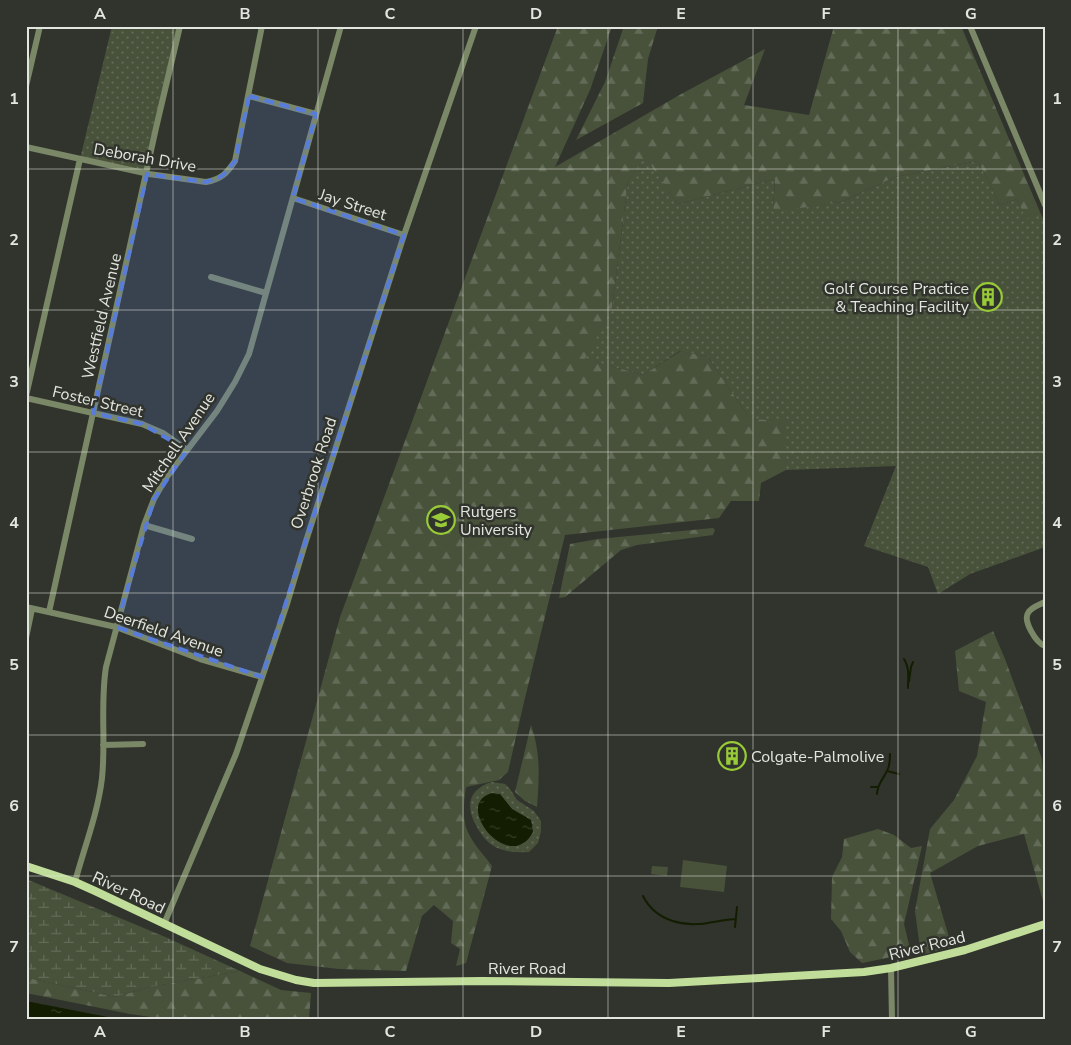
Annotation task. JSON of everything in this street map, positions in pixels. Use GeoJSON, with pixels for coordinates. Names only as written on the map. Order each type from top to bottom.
{"type":"FeatureCollection","features":[{"type":"Feature","properties":{"kind":"main road","name":"River Road"},"geometry":{"type":"LineString","coordinates":[[26,866],[75,882],[260,970],[314,983],[474,981],[669,982],[864,972],[891,968],[965,950],[1045,924]]}},
{"type":"Feature","properties":{"kind":"street"},"geometry":{"type":"LineString","coordinates":[[26,86],[40,26]]}},
{"type":"Feature","properties":{"kind":"street","name":"Westfield Avenue"},"geometry":{"type":"LineString","coordinates":[[49,612],[180,26]]}},
{"type":"Feature","properties":{"kind":"street","name":"Deborah Drive"},"geometry":{"type":"LineString","coordinates":[[26,147],[147,174],[206,182],[216,180],[229,170],[235,160],[262,26]]}},
{"type":"Feature","properties":{"kind":"street","name":"Mitchell Avenue"},"geometry":{"type":"LineString","coordinates":[[75,882],[99,798],[102,777],[103,684],[106,667],[144,525],[154,499],[166,478],[216,411],[235,382],[249,354],[341,26]]}},
{"type":"Feature","properties":{"kind":"street","name":"Overbrook Road"},"geometry":{"type":"LineString","coordinates":[[164,924],[236,754],[287,604],[404,235],[476,26]]}},
{"type":"Feature","properties":{"kind":"street"},"geometry":{"type":"LineString","coordinates":[[970,26],[1044,203]]}},
{"type":"Feature","properties":{"kind":"street"},"geometry":{"type":"LineString","coordinates":[[249,96],[316,114]]}},
{"type":"Feature","properties":{"kind":"street"},"geometry":{"type":"LineString","coordinates":[[26,397],[80,159]]}},
{"type":"Feature","properties":{"kind":"street","name":"Jay Street"},"geometry":{"type":"LineString","coordinates":[[292,198],[404,235]]}},
{"type":"Feature","properties":{"kind":"street"},"geometry":{"type":"LineString","coordinates":[[211,277],[266,294]]}},
{"type":"Feature","properties":{"kind":"street","name":"Foster Street"},"geometry":{"type":"LineString","coordinates":[[26,397],[142,424],[163,433],[187,450]]}},
{"type":"Feature","properties":{"kind":"street"},"geometry":{"type":"LineString","coordinates":[[144,525],[192,539]]}},
{"type":"Feature","properties":{"kind":"street"},"geometry":{"type":"LineString","coordinates":[[1045,602],[1032,608],[1026,617],[1037,641],[1045,646]]}},
{"type":"Feature","properties":{"kind":"street"},"geometry":{"type":"LineString","coordinates":[[26,638],[29,608]]}},
{"type":"Feature","properties":{"kind":"street","name":"Deerfield Avenue"},"geometry":{"type":"LineString","coordinates":[[29,608],[116,626],[200,659],[262,677]]}},
{"type":"Feature","properties":{"kind":"street"},"geometry":{"type":"LineString","coordinates":[[103,745],[143,744]]}},
{"type":"Feature","properties":{"kind":"street"},"geometry":{"type":"LineString","coordinates":[[891,968],[892,1019]]}},
{"type":"Feature","properties":{"kind":"highlighted area"},"geometry":{"type":"Polygon","coordinates":[[[249,96],[316,114],[293,198],[404,235],[262,677],[116,627],[154,499],[187,450],[142,424],[93,413],[147,174],[206,182],[222,176],[235,161],[249,96]]]}},
{"type":"Feature","properties":{"kind":"green space"},"geometry":{"type":"Polygon","coordinates":[[[112,26],[183,26],[147,172],[80,159],[112,26]]]}},
{"type":"Feature","properties":{"kind":"green space"},"geometry":{"type":"Polygon","coordinates":[[[558,26],[612,26],[590,90],[555,167],[683,93],[765,49],[744,105],[809,115],[834,26],[961,26],[1040,212],[1026,219],[1017,199],[1000,205],[978,161],[895,177],[841,202],[773,212],[775,179],[678,204],[645,157],[628,181],[612,308],[585,359],[643,375],[681,351],[708,357],[750,419],[786,421],[786,470],[761,483],[759,501],[731,501],[719,518],[565,535],[508,772],[499,780],[466,787],[464,803],[465,825],[469,835],[492,866],[466,963],[456,966],[460,949],[451,943],[453,921],[434,905],[422,916],[406,971],[339,969],[287,963],[250,946],[340,617],[558,26]]]}},
{"type":"Feature","properties":{"kind":"green space"},"geometry":{"type":"Polygon","coordinates":[[[624,26],[658,26],[648,59],[643,103],[576,140],[605,82],[624,26]]]}},
{"type":"Feature","properties":{"kind":"green space"},"geometry":{"type":"Polygon","coordinates":[[[645,156],[678,204],[775,179],[773,211],[841,202],[895,177],[978,161],[1000,205],[1017,199],[1026,218],[1040,212],[1045,223],[1045,547],[970,574],[938,594],[928,567],[864,546],[896,466],[786,470],[786,422],[750,419],[708,357],[680,351],[643,375],[584,359],[612,308],[628,181],[645,156]]]}},
{"type":"Feature","properties":{"kind":"green space"},"geometry":{"type":"Polygon","coordinates":[[[713,528],[715,530],[713,535],[637,545],[621,550],[565,597],[559,598],[570,544],[598,539],[713,528]]]}},
{"type":"Feature","properties":{"kind":"green space"},"geometry":{"type":"Polygon","coordinates":[[[993,631],[1042,759],[1045,795],[1045,908],[1024,834],[978,846],[930,873],[952,947],[921,955],[915,911],[930,829],[954,800],[977,756],[986,702],[959,691],[955,651],[993,631]]]}},
{"type":"Feature","properties":{"kind":"green space"},"geometry":{"type":"Polygon","coordinates":[[[531,725],[538,756],[537,807],[525,801],[515,792],[531,725]]]}},
{"type":"Feature","properties":{"kind":"green space"},"geometry":{"type":"Polygon","coordinates":[[[492,782],[505,784],[517,800],[534,811],[541,821],[538,843],[529,852],[505,851],[490,843],[480,832],[473,820],[470,806],[474,794],[484,785],[492,782]],[[500,794],[504,844],[515,846],[519,845],[533,825],[526,817],[512,809],[500,794]]]}},
{"type":"Feature","properties":{"kind":"green space"},"geometry":{"type":"Polygon","coordinates":[[[878,829],[894,835],[911,848],[922,846],[904,924],[911,953],[862,963],[850,952],[841,931],[831,919],[832,877],[842,857],[844,839],[878,829]]]}},
{"type":"Feature","properties":{"kind":"green space"},"geometry":{"type":"Polygon","coordinates":[[[683,860],[727,866],[724,892],[680,887],[683,860]]]}},
{"type":"Feature","properties":{"kind":"green space"},"geometry":{"type":"Polygon","coordinates":[[[652,866],[668,867],[667,876],[651,874],[652,866]]]}},
{"type":"Feature","properties":{"kind":"green space"},"geometry":{"type":"Polygon","coordinates":[[[26,879],[163,936],[240,971],[150,987],[115,997],[33,979],[26,975],[26,879]]]}},
{"type":"Feature","properties":{"kind":"green space"},"geometry":{"type":"Polygon","coordinates":[[[240,971],[281,990],[311,993],[309,1019],[165,1019],[130,1014],[26,993],[26,975],[33,979],[115,997],[150,987],[240,971]]]}},
{"type":"Feature","properties":{"kind":"water"},"geometry":{"type":"Polygon","coordinates":[[[492,793],[500,794],[512,809],[531,820],[533,832],[523,843],[511,846],[499,842],[488,833],[481,822],[478,810],[481,800],[492,793]]]}},
{"type":"Feature","properties":{"kind":"water"},"geometry":{"type":"Polygon","coordinates":[[[26,1001],[113,1018],[119,1019],[26,1019],[26,1001]]]}},
{"type":"Feature","properties":{"kind":"waterway"},"geometry":{"type":"LineString","coordinates":[[904,659],[908,669],[908,688]]}},
{"type":"Feature","properties":{"kind":"waterway"},"geometry":{"type":"LineString","coordinates":[[909,681],[913,662]]}},
{"type":"Feature","properties":{"kind":"waterway"},"geometry":{"type":"LineString","coordinates":[[877,794],[879,785],[889,767],[890,754]]}},
{"type":"Feature","properties":{"kind":"waterway"},"geometry":{"type":"LineString","coordinates":[[887,771],[899,774]]}},
{"type":"Feature","properties":{"kind":"waterway"},"geometry":{"type":"LineString","coordinates":[[871,787],[877,787]]}},
{"type":"Feature","properties":{"kind":"waterway"},"geometry":{"type":"LineString","coordinates":[[643,896],[656,912],[673,921],[703,924],[736,919]]}},
{"type":"Feature","properties":{"kind":"waterway"},"geometry":{"type":"LineString","coordinates":[[735,927],[737,907]]}},
{"type":"Feature","properties":{"kind":"place","name":"Golf Course Practice & Teaching Facility"},"geometry":{"type":"Point","coordinates":[988,297]}},
{"type":"Feature","properties":{"kind":"place","name":"Rutgers University"},"geometry":{"type":"Point","coordinates":[441,520]}},
{"type":"Feature","properties":{"kind":"place","name":"Colgate-Palmolive"},"geometry":{"type":"Point","coordinates":[732,756]}}]}
